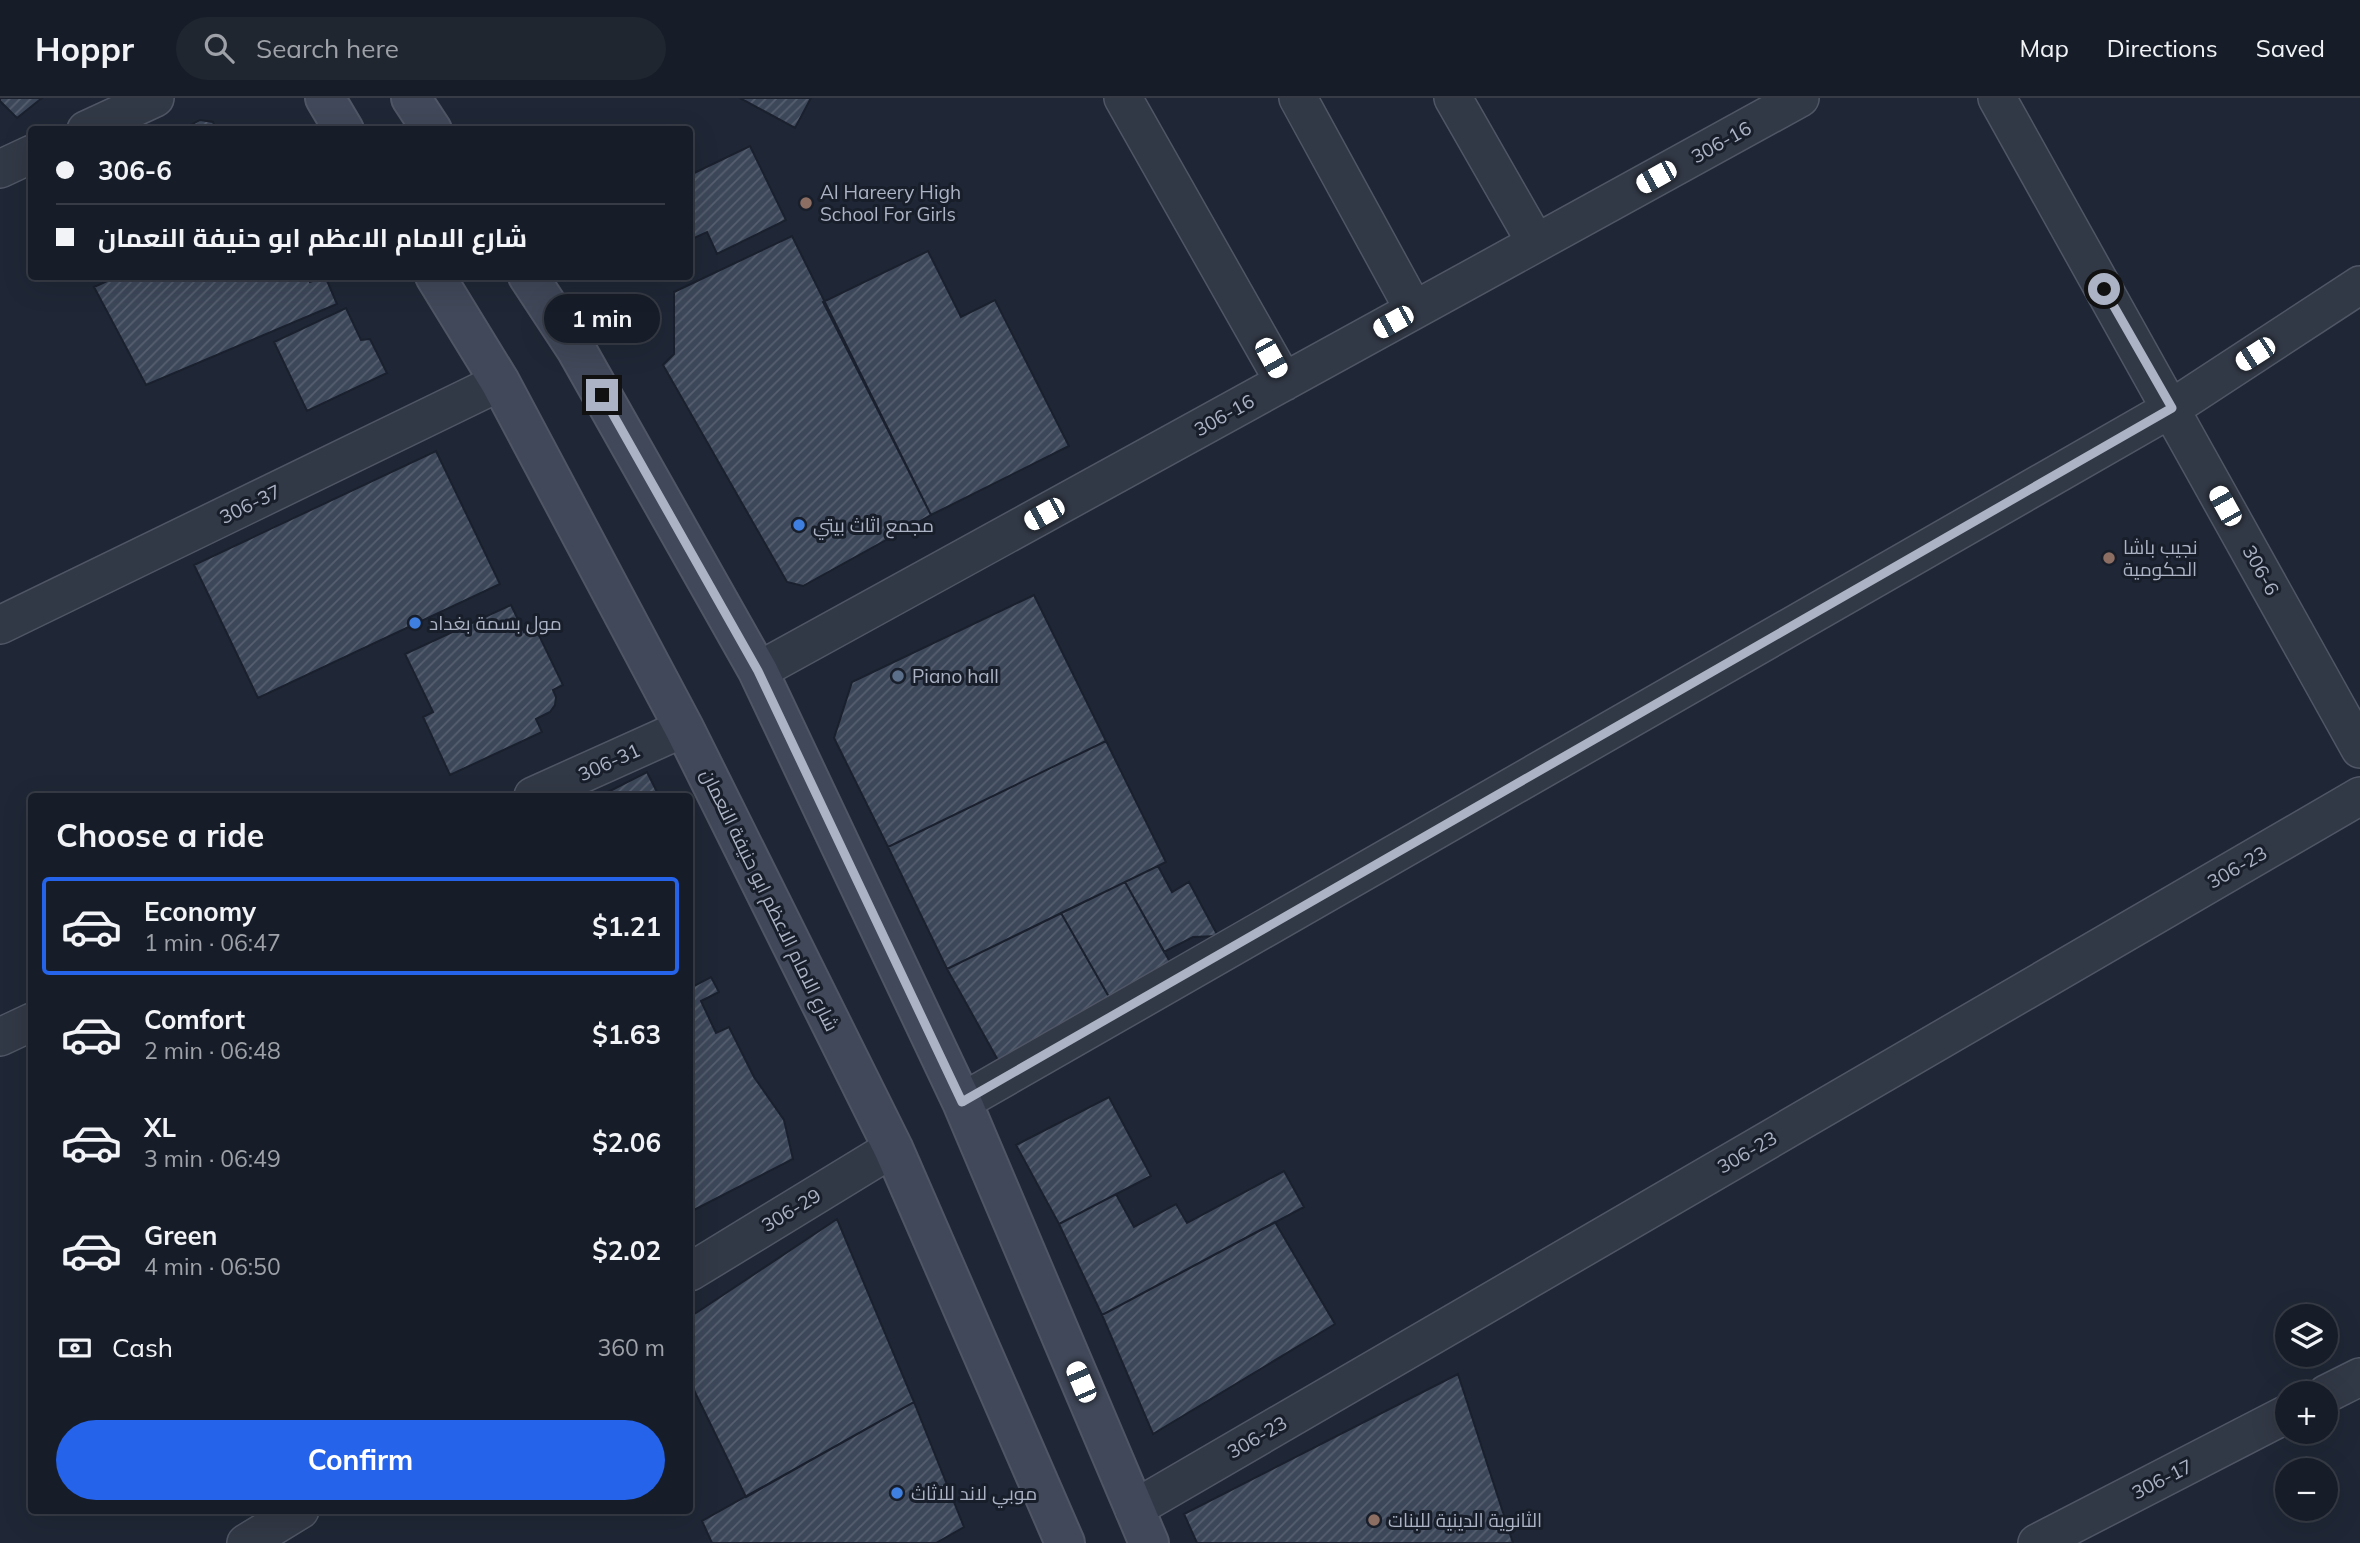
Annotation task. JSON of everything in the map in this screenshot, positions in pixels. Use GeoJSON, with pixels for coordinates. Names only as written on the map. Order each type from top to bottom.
{"type":"FeatureCollection","features":[{"type":"Feature","properties":{"kind":"main road"},"geometry":{"type":"LineString","coordinates":[[325,98],[342,126]]}},
{"type":"Feature","properties":{"kind":"main road"},"geometry":{"type":"LineString","coordinates":[[411,98],[429,126]]}},
{"type":"Feature","properties":{"kind":"main road","name":"شارع الامام الاعظم ابو حنيفة النعمان"},"geometry":{"type":"LineString","coordinates":[[437,280],[500,382],[684,728],[893,1148],[1064,1543]]}},
{"type":"Feature","properties":{"kind":"main road"},"geometry":{"type":"LineString","coordinates":[[531,280],[576,349],[758,671],[962,1102],[1149,1543]]}},
{"type":"Feature","properties":{"kind":"street"},"geometry":{"type":"LineString","coordinates":[[95,126],[155,98]]}},
{"type":"Feature","properties":{"kind":"street"},"geometry":{"type":"LineString","coordinates":[[1123,98],[1284,382]]}},
{"type":"Feature","properties":{"kind":"street"},"geometry":{"type":"LineString","coordinates":[[1297,98],[1414,310]]}},
{"type":"Feature","properties":{"kind":"street"},"geometry":{"type":"LineString","coordinates":[[1453,98],[1536,243]]}},
{"type":"Feature","properties":{"kind":"street","name":"306-16"},"geometry":{"type":"LineString","coordinates":[[758,671],[1800,98]]}},
{"type":"Feature","properties":{"kind":"street","name":"306-6"},"geometry":{"type":"LineString","coordinates":[[1997,98],[2360,749]]}},
{"type":"Feature","properties":{"kind":"street"},"geometry":{"type":"LineString","coordinates":[[0,169],[28,156]]}},
{"type":"Feature","properties":{"kind":"street"},"geometry":{"type":"LineString","coordinates":[[962,1102],[2172,408],[2360,285]]}},
{"type":"Feature","properties":{"kind":"street","name":"306-37"},"geometry":{"type":"LineString","coordinates":[[0,625],[500,382]]}},
{"type":"Feature","properties":{"kind":"street","name":"306-31"},"geometry":{"type":"LineString","coordinates":[[540,793],[684,728]]}},
{"type":"Feature","properties":{"kind":"street","name":"306-23"},"geometry":{"type":"LineString","coordinates":[[1134,1509],[2360,796]]}},
{"type":"Feature","properties":{"kind":"street"},"geometry":{"type":"LineString","coordinates":[[0,1037],[28,1025]]}},
{"type":"Feature","properties":{"kind":"street","name":"306-29"},"geometry":{"type":"LineString","coordinates":[[693,1270],[893,1148]]}},
{"type":"Feature","properties":{"kind":"street"},"geometry":{"type":"LineString","coordinates":[[2338,1388],[2360,1377]]}},
{"type":"Feature","properties":{"kind":"street","name":"306-17"},"geometry":{"type":"LineString","coordinates":[[2037,1543],[2275,1420]]}},
{"type":"Feature","properties":{"kind":"street"},"geometry":{"type":"LineString","coordinates":[[246,1543],[293,1514]]}},
{"type":"Feature","properties":{"kind":"building"},"geometry":{"type":"Polygon","coordinates":[[[0,98],[42,98],[17,118],[0,98]]]}},
{"type":"Feature","properties":{"kind":"building"},"geometry":{"type":"Polygon","coordinates":[[[740,98],[811,98],[795,128],[740,98]]]}},
{"type":"Feature","properties":{"kind":"building"},"geometry":{"type":"Polygon","coordinates":[[[200,120],[213,122],[214,126],[189,126],[200,120]]]}},
{"type":"Feature","properties":{"kind":"building"},"geometry":{"type":"Polygon","coordinates":[[[750,146],[786,220],[717,254],[707,232],[693,239],[693,174],[750,146]]]}},
{"type":"Feature","properties":{"kind":"building"},"geometry":{"type":"Polygon","coordinates":[[[792,236],[931,515],[803,586],[787,582],[663,365],[674,354],[674,292],[792,236]]]}},
{"type":"Feature","properties":{"kind":"building"},"geometry":{"type":"Polygon","coordinates":[[[928,251],[961,317],[995,300],[1069,446],[931,515],[823,302],[928,251]]]}},
{"type":"Feature","properties":{"kind":"building"},"geometry":{"type":"Polygon","coordinates":[[[109,280],[327,280],[337,304],[146,385],[94,287],[109,280]]]}},
{"type":"Feature","properties":{"kind":"building"},"geometry":{"type":"Polygon","coordinates":[[[346,308],[361,340],[370,339],[387,373],[307,411],[274,342],[346,308]]]}},
{"type":"Feature","properties":{"kind":"building"},"geometry":{"type":"Polygon","coordinates":[[[436,451],[500,584],[258,698],[194,565],[436,451]]]}},
{"type":"Feature","properties":{"kind":"building"},"geometry":{"type":"Polygon","coordinates":[[[1034,595],[1106,741],[888,847],[834,738],[852,682],[1034,595]]]}},
{"type":"Feature","properties":{"kind":"building"},"geometry":{"type":"Polygon","coordinates":[[[511,605],[524,632],[535,627],[563,685],[553,690],[555,705],[550,712],[536,719],[542,732],[450,775],[423,717],[433,712],[405,654],[511,605]]]}},
{"type":"Feature","properties":{"kind":"building"},"geometry":{"type":"Polygon","coordinates":[[[1106,741],[1166,862],[947,969],[888,847],[1106,741]]]}},
{"type":"Feature","properties":{"kind":"building"},"geometry":{"type":"Polygon","coordinates":[[[647,772],[658,793],[606,793],[647,772]]]}},
{"type":"Feature","properties":{"kind":"building"},"geometry":{"type":"Polygon","coordinates":[[[1158,866],[1172,892],[1189,882],[1218,936],[1193,937],[1164,952],[1125,882],[1158,866]]]}},
{"type":"Feature","properties":{"kind":"building"},"geometry":{"type":"Polygon","coordinates":[[[1125,882],[1170,962],[1109,997],[1061,913],[1125,882]]]}},
{"type":"Feature","properties":{"kind":"building"},"geometry":{"type":"Polygon","coordinates":[[[1061,913],[1109,997],[999,1062],[947,969],[1061,913]]]}},
{"type":"Feature","properties":{"kind":"building"},"geometry":{"type":"Polygon","coordinates":[[[711,977],[719,992],[701,1001],[716,1033],[729,1027],[754,1077],[784,1120],[793,1159],[693,1210],[693,986],[711,977]]]}},
{"type":"Feature","properties":{"kind":"building"},"geometry":{"type":"Polygon","coordinates":[[[1109,1097],[1151,1176],[1059,1224],[1016,1145],[1109,1097]]]}},
{"type":"Feature","properties":{"kind":"building"},"geometry":{"type":"Polygon","coordinates":[[[1284,1171],[1304,1207],[1102,1315],[1059,1224],[1116,1194],[1134,1227],[1176,1204],[1187,1223],[1284,1171]]]}},
{"type":"Feature","properties":{"kind":"building"},"geometry":{"type":"Polygon","coordinates":[[[837,1219],[914,1402],[746,1497],[693,1388],[693,1315],[837,1219]]]}},
{"type":"Feature","properties":{"kind":"building"},"geometry":{"type":"Polygon","coordinates":[[[1275,1222],[1335,1324],[1153,1434],[1102,1315],[1275,1222]]]}},
{"type":"Feature","properties":{"kind":"building"},"geometry":{"type":"Polygon","coordinates":[[[1458,1374],[1513,1543],[1197,1543],[1184,1514],[1458,1374]]]}},
{"type":"Feature","properties":{"kind":"building"},"geometry":{"type":"Polygon","coordinates":[[[914,1402],[964,1527],[936,1543],[712,1543],[702,1521],[914,1402]]]}},
{"type":"Feature","properties":{"kind":"place","name":"Al Hareery High School For Girls"},"geometry":{"type":"Point","coordinates":[806,203]}},
{"type":"Feature","properties":{"kind":"place","name":"مجمع اثاث بيتي"},"geometry":{"type":"Point","coordinates":[799,525]}},
{"type":"Feature","properties":{"kind":"place","name":"نجيب باشا الحكومية"},"geometry":{"type":"Point","coordinates":[2109,558]}},
{"type":"Feature","properties":{"kind":"place","name":"مول بسمة بغداد"},"geometry":{"type":"Point","coordinates":[415,623]}},
{"type":"Feature","properties":{"kind":"place","name":"Piano hall"},"geometry":{"type":"Point","coordinates":[898,676]}},
{"type":"Feature","properties":{"kind":"place","name":"موبي لاند للاثاث"},"geometry":{"type":"Point","coordinates":[897,1493]}},
{"type":"Feature","properties":{"kind":"place","name":"الثانوية الدينية للبنات"},"geometry":{"type":"Point","coordinates":[1374,1520]}},
{"type":"Feature","properties":{"kind":"route"},"geometry":{"type":"LineString","coordinates":[[602,395],[758,671],[962,1102],[2172,408],[2104,289]]}}]}
